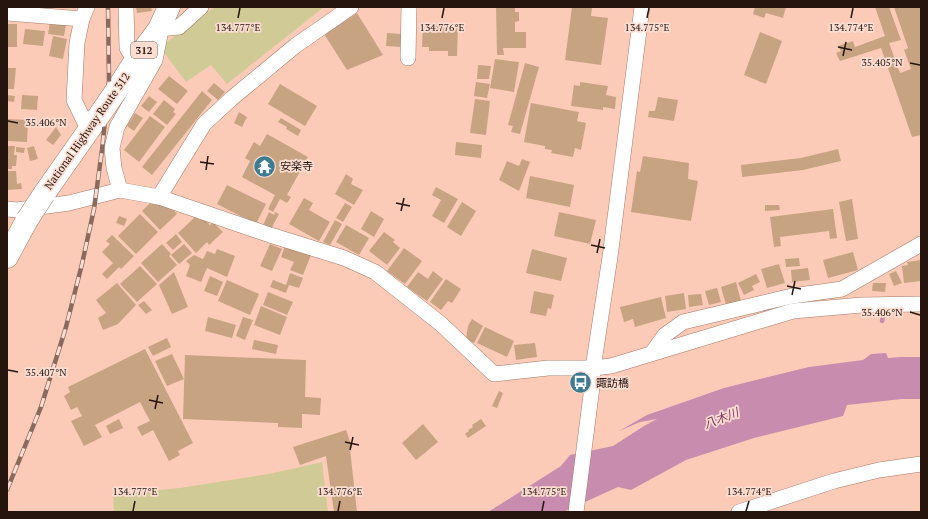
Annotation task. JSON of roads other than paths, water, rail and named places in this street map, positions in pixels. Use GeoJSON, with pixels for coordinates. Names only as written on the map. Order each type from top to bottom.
{"type":"FeatureCollection","features":[{"type":"Feature","properties":{"kind":"highway","name":"National Highway Route 312"},"geometry":{"type":"LineString","coordinates":[[7,257],[27,220],[44,194],[116,91],[135,61],[160,29],[169,7]]}},
{"type":"Feature","properties":{"kind":"street"},"geometry":{"type":"LineString","coordinates":[[126,7],[127,48],[135,61]]}},
{"type":"Feature","properties":{"kind":"street"},"geometry":{"type":"LineString","coordinates":[[120,190],[114,168],[112,148],[117,127],[155,60],[160,29],[179,27],[201,7]]}},
{"type":"Feature","properties":{"kind":"street"},"geometry":{"type":"LineString","coordinates":[[160,197],[204,124],[231,99],[295,46],[351,7]]}},
{"type":"Feature","properties":{"kind":"street"},"geometry":{"type":"LineString","coordinates":[[408,58],[409,7]]}},
{"type":"Feature","properties":{"kind":"street"},"geometry":{"type":"LineString","coordinates":[[576,512],[592,387],[593,368],[610,257],[642,7]]}},
{"type":"Feature","properties":{"kind":"street"},"geometry":{"type":"LineString","coordinates":[[7,13],[84,13],[77,43],[74,100],[93,124]]}},
{"type":"Feature","properties":{"kind":"street"},"geometry":{"type":"LineString","coordinates":[[7,209],[17,210],[69,203],[120,190],[160,197],[270,235],[344,258],[375,272],[441,324],[494,374],[548,368],[593,368],[611,366],[793,311],[862,305],[921,304]]}},
{"type":"Feature","properties":{"kind":"street"},"geometry":{"type":"LineString","coordinates":[[652,353],[665,335],[683,322],[792,296],[842,289],[921,244]]}},
{"type":"Feature","properties":{"kind":"street"},"geometry":{"type":"LineString","coordinates":[[739,512],[834,481],[879,470],[921,464]]}},
{"type":"Feature","properties":{"kind":"water","name":"八木川"},"geometry":{"type":"Polygon","coordinates":[[[886,353],[888,358],[921,357],[921,399],[902,399],[847,405],[843,416],[754,438],[686,460],[631,490],[618,487],[563,512],[488,512],[561,466],[570,455],[613,446],[657,419],[640,422],[619,431],[647,415],[724,388],[809,367],[863,360],[871,354],[886,353]]]}},
{"type":"Feature","properties":{"kind":"waterway"},"geometry":{"type":"LineString","coordinates":[[882,321],[883,316]]}},
{"type":"Feature","properties":{"kind":"railway"},"geometry":{"type":"LineString","coordinates":[[7,490],[41,407],[66,327],[94,209],[109,81],[108,7]]}},
{"type":"Feature","properties":{"kind":"place","name":"安楽寺"},"geometry":{"type":"Point","coordinates":[265,166]}},
{"type":"Feature","properties":{"kind":"place","name":"諏訪橋"},"geometry":{"type":"Point","coordinates":[580,383]}}]}
